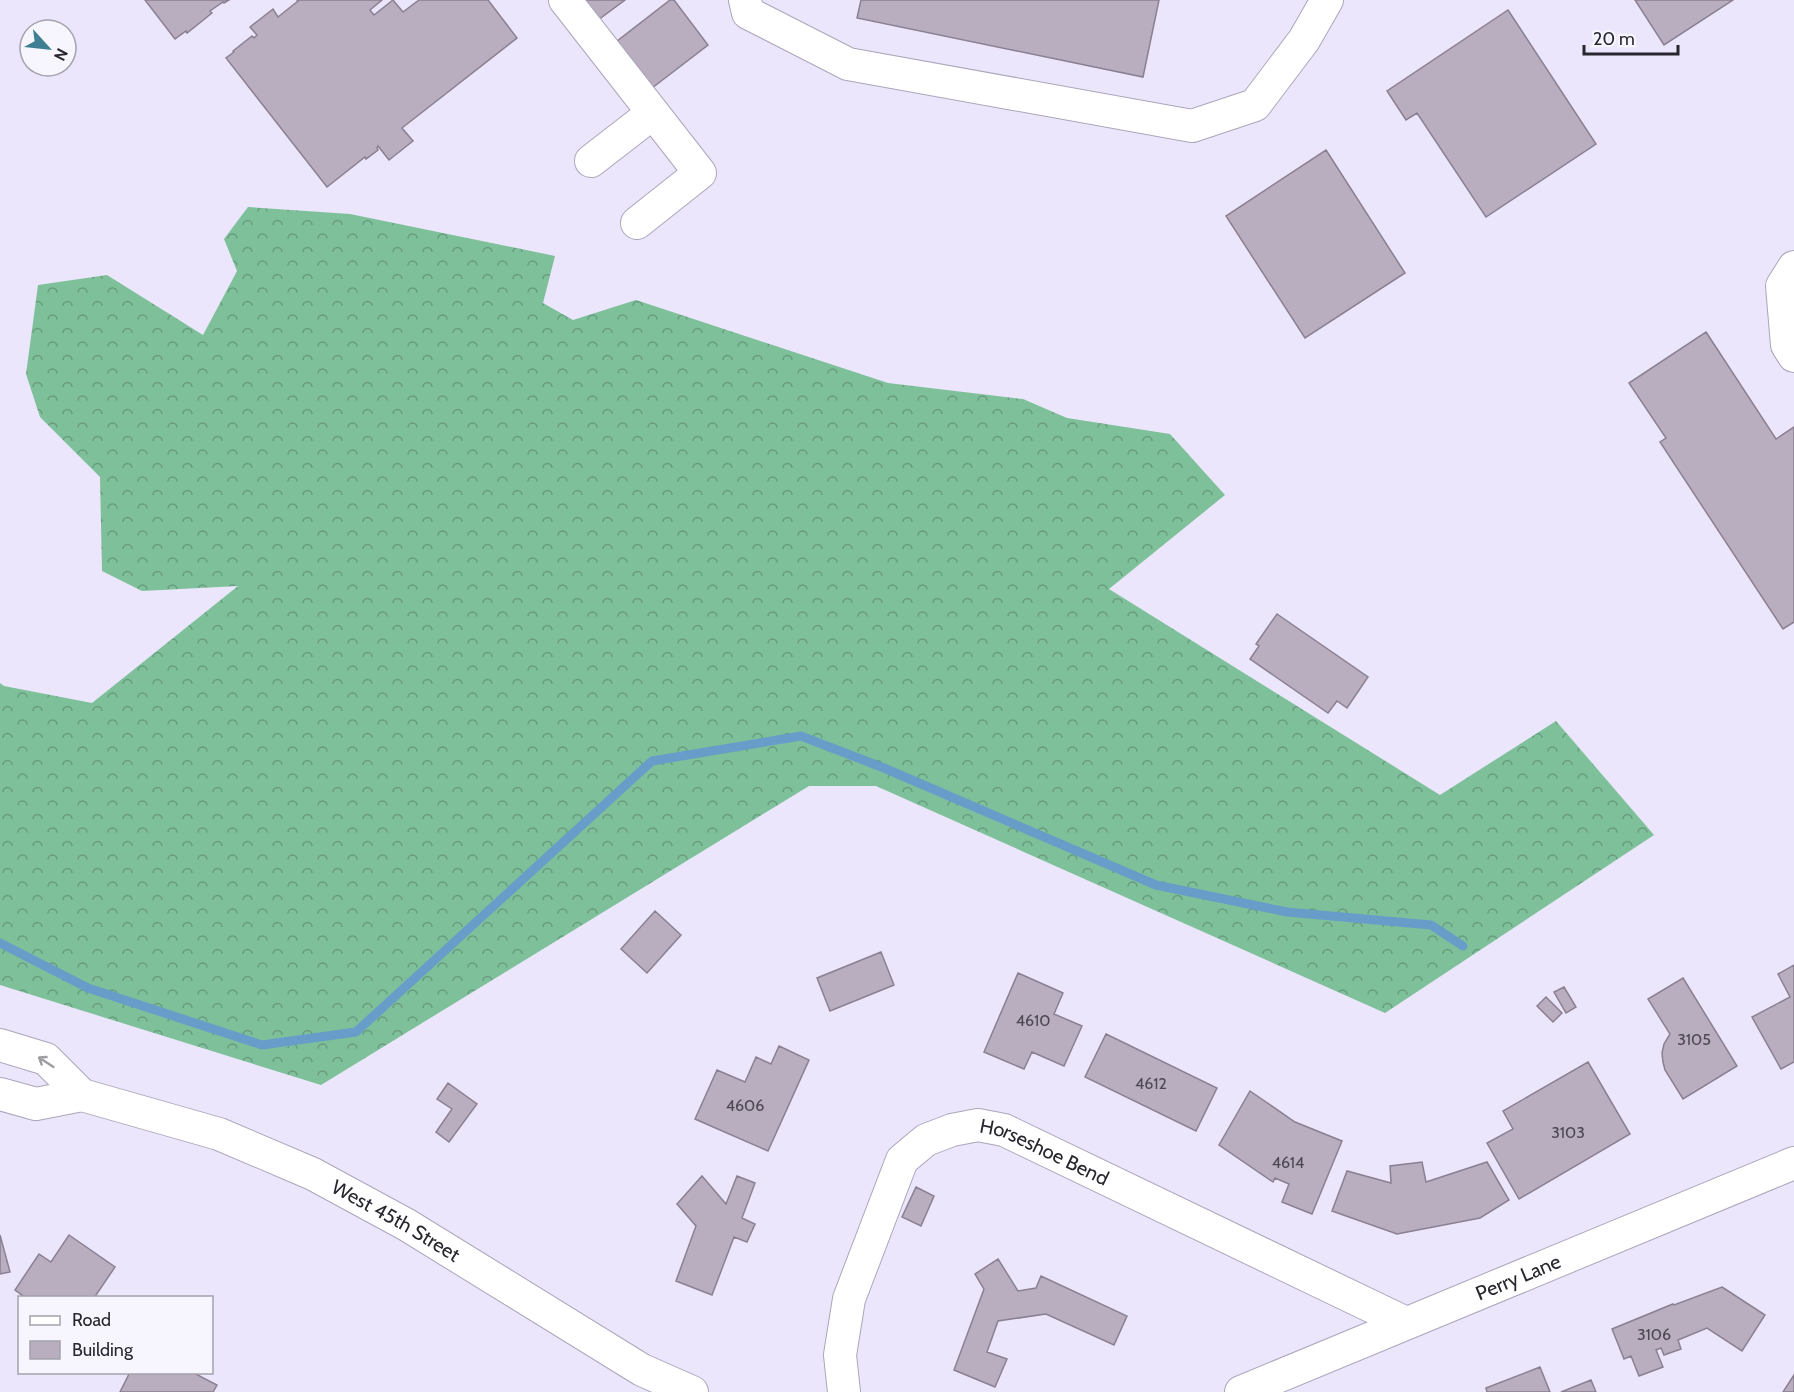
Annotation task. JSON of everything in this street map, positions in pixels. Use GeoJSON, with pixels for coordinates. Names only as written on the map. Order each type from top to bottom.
{"type":"FeatureCollection","features":[{"type":"Feature","properties":{"kind":"street"},"geometry":{"type":"LineString","coordinates":[[565,0],[700,173],[637,224]]}},
{"type":"Feature","properties":{"kind":"street"},"geometry":{"type":"LineString","coordinates":[[745,0],[748,13],[848,64],[1192,126],[1254,105],[1304,40],[1326,0]]}},
{"type":"Feature","properties":{"kind":"street"},"geometry":{"type":"LineString","coordinates":[[591,161],[653,113]]}},
{"type":"Feature","properties":{"kind":"street"},"geometry":{"type":"LineString","coordinates":[[1794,267],[1782,286],[1787,345],[1794,356]]}},
{"type":"Feature","properties":{"kind":"street","name":"West 45th Street"},"geometry":{"type":"LineString","coordinates":[[0,1045],[45,1059],[82,1095]]}},
{"type":"Feature","properties":{"kind":"street","name":"West 45th Street"},"geometry":{"type":"LineString","coordinates":[[0,1094],[36,1104],[82,1095],[219,1134],[313,1174],[407,1225],[642,1370],[692,1392]]}},
{"type":"Feature","properties":{"kind":"street","name":"Horseshoe Bend"},"geometry":{"type":"LineString","coordinates":[[844,1392],[840,1355],[849,1299],[902,1160],[926,1140],[952,1130],[978,1125],[1004,1130],[1406,1323]]}},
{"type":"Feature","properties":{"kind":"street","name":"Perry Lane"},"geometry":{"type":"LineString","coordinates":[[1241,1392],[1406,1323],[1789,1173]]}},
{"type":"Feature","properties":{"kind":"green space"},"geometry":{"type":"Polygon","coordinates":[[[248,207],[350,214],[555,256],[543,303],[573,320],[636,300],[888,383],[1023,399],[1067,418],[1170,434],[1225,495],[1109,589],[1440,795],[1556,721],[1654,835],[1385,1013],[876,786],[809,786],[321,1085],[0,985],[0,683],[4,686],[92,703],[238,586],[142,591],[102,571],[100,477],[40,417],[26,374],[38,285],[107,275],[203,335],[237,271],[224,239],[248,207]]]}},
{"type":"Feature","properties":{"kind":"building"},"geometry":{"type":"Polygon","coordinates":[[[145,0],[229,0],[210,11],[212,13],[187,33],[186,31],[175,39],[145,0]]]}},
{"type":"Feature","properties":{"kind":"building"},"geometry":{"type":"Polygon","coordinates":[[[297,0],[382,0],[370,10],[374,15],[393,0],[403,12],[419,0],[488,0],[517,38],[402,128],[413,141],[389,160],[378,146],[378,150],[366,159],[365,157],[327,187],[226,58],[252,36],[254,38],[257,35],[250,27],[273,9],[278,17],[297,0]]]}},
{"type":"Feature","properties":{"kind":"building"},"geometry":{"type":"Polygon","coordinates":[[[583,0],[625,0],[598,20],[583,0]]]}},
{"type":"Feature","properties":{"kind":"building"},"geometry":{"type":"Polygon","coordinates":[[[670,0],[674,0],[708,45],[652,88],[616,42],[670,0]]]}},
{"type":"Feature","properties":{"kind":"building"},"geometry":{"type":"Polygon","coordinates":[[[861,0],[1159,0],[1143,77],[857,18],[861,0]]]}},
{"type":"Feature","properties":{"kind":"building"},"geometry":{"type":"Polygon","coordinates":[[[1635,0],[1733,0],[1664,45],[1635,0]]]}},
{"type":"Feature","properties":{"kind":"building"},"geometry":{"type":"Polygon","coordinates":[[[1508,10],[1596,144],[1486,217],[1417,113],[1406,120],[1387,91],[1508,10]]]}},
{"type":"Feature","properties":{"kind":"building"},"geometry":{"type":"Polygon","coordinates":[[[1326,150],[1405,273],[1305,338],[1226,216],[1326,150]]]}},
{"type":"Feature","properties":{"kind":"building"},"geometry":{"type":"Polygon","coordinates":[[[1706,332],[1776,439],[1794,427],[1794,622],[1783,629],[1660,442],[1666,438],[1629,383],[1706,332]]]}},
{"type":"Feature","properties":{"kind":"building"},"geometry":{"type":"Polygon","coordinates":[[[1277,614],[1368,677],[1347,708],[1337,701],[1328,713],[1250,659],[1259,646],[1256,644],[1277,614]]]}},
{"type":"Feature","properties":{"kind":"building"},"geometry":{"type":"Polygon","coordinates":[[[655,911],[681,935],[647,973],[621,949],[655,911]]]}},
{"type":"Feature","properties":{"kind":"building"},"geometry":{"type":"Polygon","coordinates":[[[881,952],[894,985],[830,1011],[817,978],[881,952]]]}},
{"type":"Feature","properties":{"kind":"building"},"geometry":{"type":"Polygon","coordinates":[[[1794,965],[1794,1062],[1781,1069],[1752,1017],[1790,997],[1778,974],[1794,965]]]}},
{"type":"Feature","properties":{"kind":"building"},"geometry":{"type":"Polygon","coordinates":[[[1018,973],[1063,993],[1054,1014],[1082,1026],[1064,1066],[1032,1052],[1024,1069],[984,1052],[1018,973]]]}},
{"type":"Feature","properties":{"kind":"building"},"geometry":{"type":"Polygon","coordinates":[[[1683,978],[1737,1066],[1683,1099],[1665,1070],[1663,1062],[1664,1044],[1670,1034],[1648,999],[1683,978]]]}},
{"type":"Feature","properties":{"kind":"building"},"geometry":{"type":"Polygon","coordinates":[[[1564,987],[1576,1007],[1566,1013],[1554,992],[1564,987]]]}},
{"type":"Feature","properties":{"kind":"building"},"geometry":{"type":"Polygon","coordinates":[[[1546,997],[1562,1013],[1553,1022],[1537,1006],[1546,997]]]}},
{"type":"Feature","properties":{"kind":"building"},"geometry":{"type":"Polygon","coordinates":[[[1106,1034],[1217,1088],[1196,1131],[1085,1077],[1106,1034]]]}},
{"type":"Feature","properties":{"kind":"building"},"geometry":{"type":"Polygon","coordinates":[[[779,1046],[809,1060],[768,1151],[695,1119],[717,1070],[745,1082],[756,1057],[771,1064],[779,1046]]]}},
{"type":"Feature","properties":{"kind":"building"},"geometry":{"type":"Polygon","coordinates":[[[1588,1062],[1630,1134],[1519,1199],[1487,1143],[1513,1129],[1503,1111],[1588,1062]]]}},
{"type":"Feature","properties":{"kind":"building"},"geometry":{"type":"Polygon","coordinates":[[[448,1083],[477,1104],[449,1142],[436,1132],[452,1109],[437,1099],[448,1083]]]}},
{"type":"Feature","properties":{"kind":"building"},"geometry":{"type":"Polygon","coordinates":[[[1250,1091],[1295,1122],[1342,1141],[1312,1214],[1282,1202],[1289,1184],[1275,1178],[1273,1182],[1219,1145],[1250,1091]]]}},
{"type":"Feature","properties":{"kind":"building"},"geometry":{"type":"Polygon","coordinates":[[[1422,1162],[1426,1182],[1487,1162],[1509,1200],[1480,1218],[1397,1234],[1332,1211],[1347,1171],[1391,1183],[1390,1166],[1422,1162]]]}},
{"type":"Feature","properties":{"kind":"building"},"geometry":{"type":"Polygon","coordinates":[[[702,1176],[726,1204],[737,1176],[755,1183],[742,1218],[755,1224],[747,1242],[734,1237],[712,1295],[676,1281],[696,1226],[677,1204],[702,1176]]]}},
{"type":"Feature","properties":{"kind":"building"},"geometry":{"type":"Polygon","coordinates":[[[916,1187],[934,1196],[921,1226],[902,1217],[916,1187]]]}},
{"type":"Feature","properties":{"kind":"building"},"geometry":{"type":"Polygon","coordinates":[[[0,1235],[10,1272],[0,1274],[0,1235]]]}},
{"type":"Feature","properties":{"kind":"building"},"geometry":{"type":"Polygon","coordinates":[[[69,1235],[115,1267],[95,1296],[23,1296],[15,1290],[39,1254],[51,1262],[69,1235]]]}},
{"type":"Feature","properties":{"kind":"building"},"geometry":{"type":"Polygon","coordinates":[[[998,1259],[1018,1291],[1036,1288],[1041,1276],[1127,1316],[1114,1345],[1046,1314],[998,1321],[987,1352],[1007,1359],[995,1387],[954,1370],[984,1289],[975,1274],[998,1259]]]}},
{"type":"Feature","properties":{"kind":"building"},"geometry":{"type":"Polygon","coordinates":[[[1722,1287],[1765,1315],[1742,1351],[1707,1328],[1678,1340],[1681,1349],[1664,1355],[1661,1348],[1656,1350],[1663,1367],[1639,1376],[1631,1356],[1624,1359],[1612,1329],[1722,1287]]]}},
{"type":"Feature","properties":{"kind":"building"},"geometry":{"type":"Polygon","coordinates":[[[1540,1367],[1550,1392],[1487,1392],[1486,1388],[1540,1367]]]}},
{"type":"Feature","properties":{"kind":"building"},"geometry":{"type":"Polygon","coordinates":[[[129,1374],[196,1374],[217,1385],[213,1392],[120,1392],[129,1374]]]}},
{"type":"Feature","properties":{"kind":"building"},"geometry":{"type":"Polygon","coordinates":[[[1794,1375],[1794,1392],[1783,1392],[1794,1375]]]}},
{"type":"Feature","properties":{"kind":"building"},"geometry":{"type":"Polygon","coordinates":[[[1591,1380],[1596,1392],[1561,1392],[1591,1380]]]}},
{"type":"Feature","properties":{"kind":"waterway"},"geometry":{"type":"LineString","coordinates":[[0,943],[88,988],[262,1045],[356,1032],[652,761],[801,736],[884,768],[1156,885],[1287,912],[1431,925],[1463,946]]}}]}
